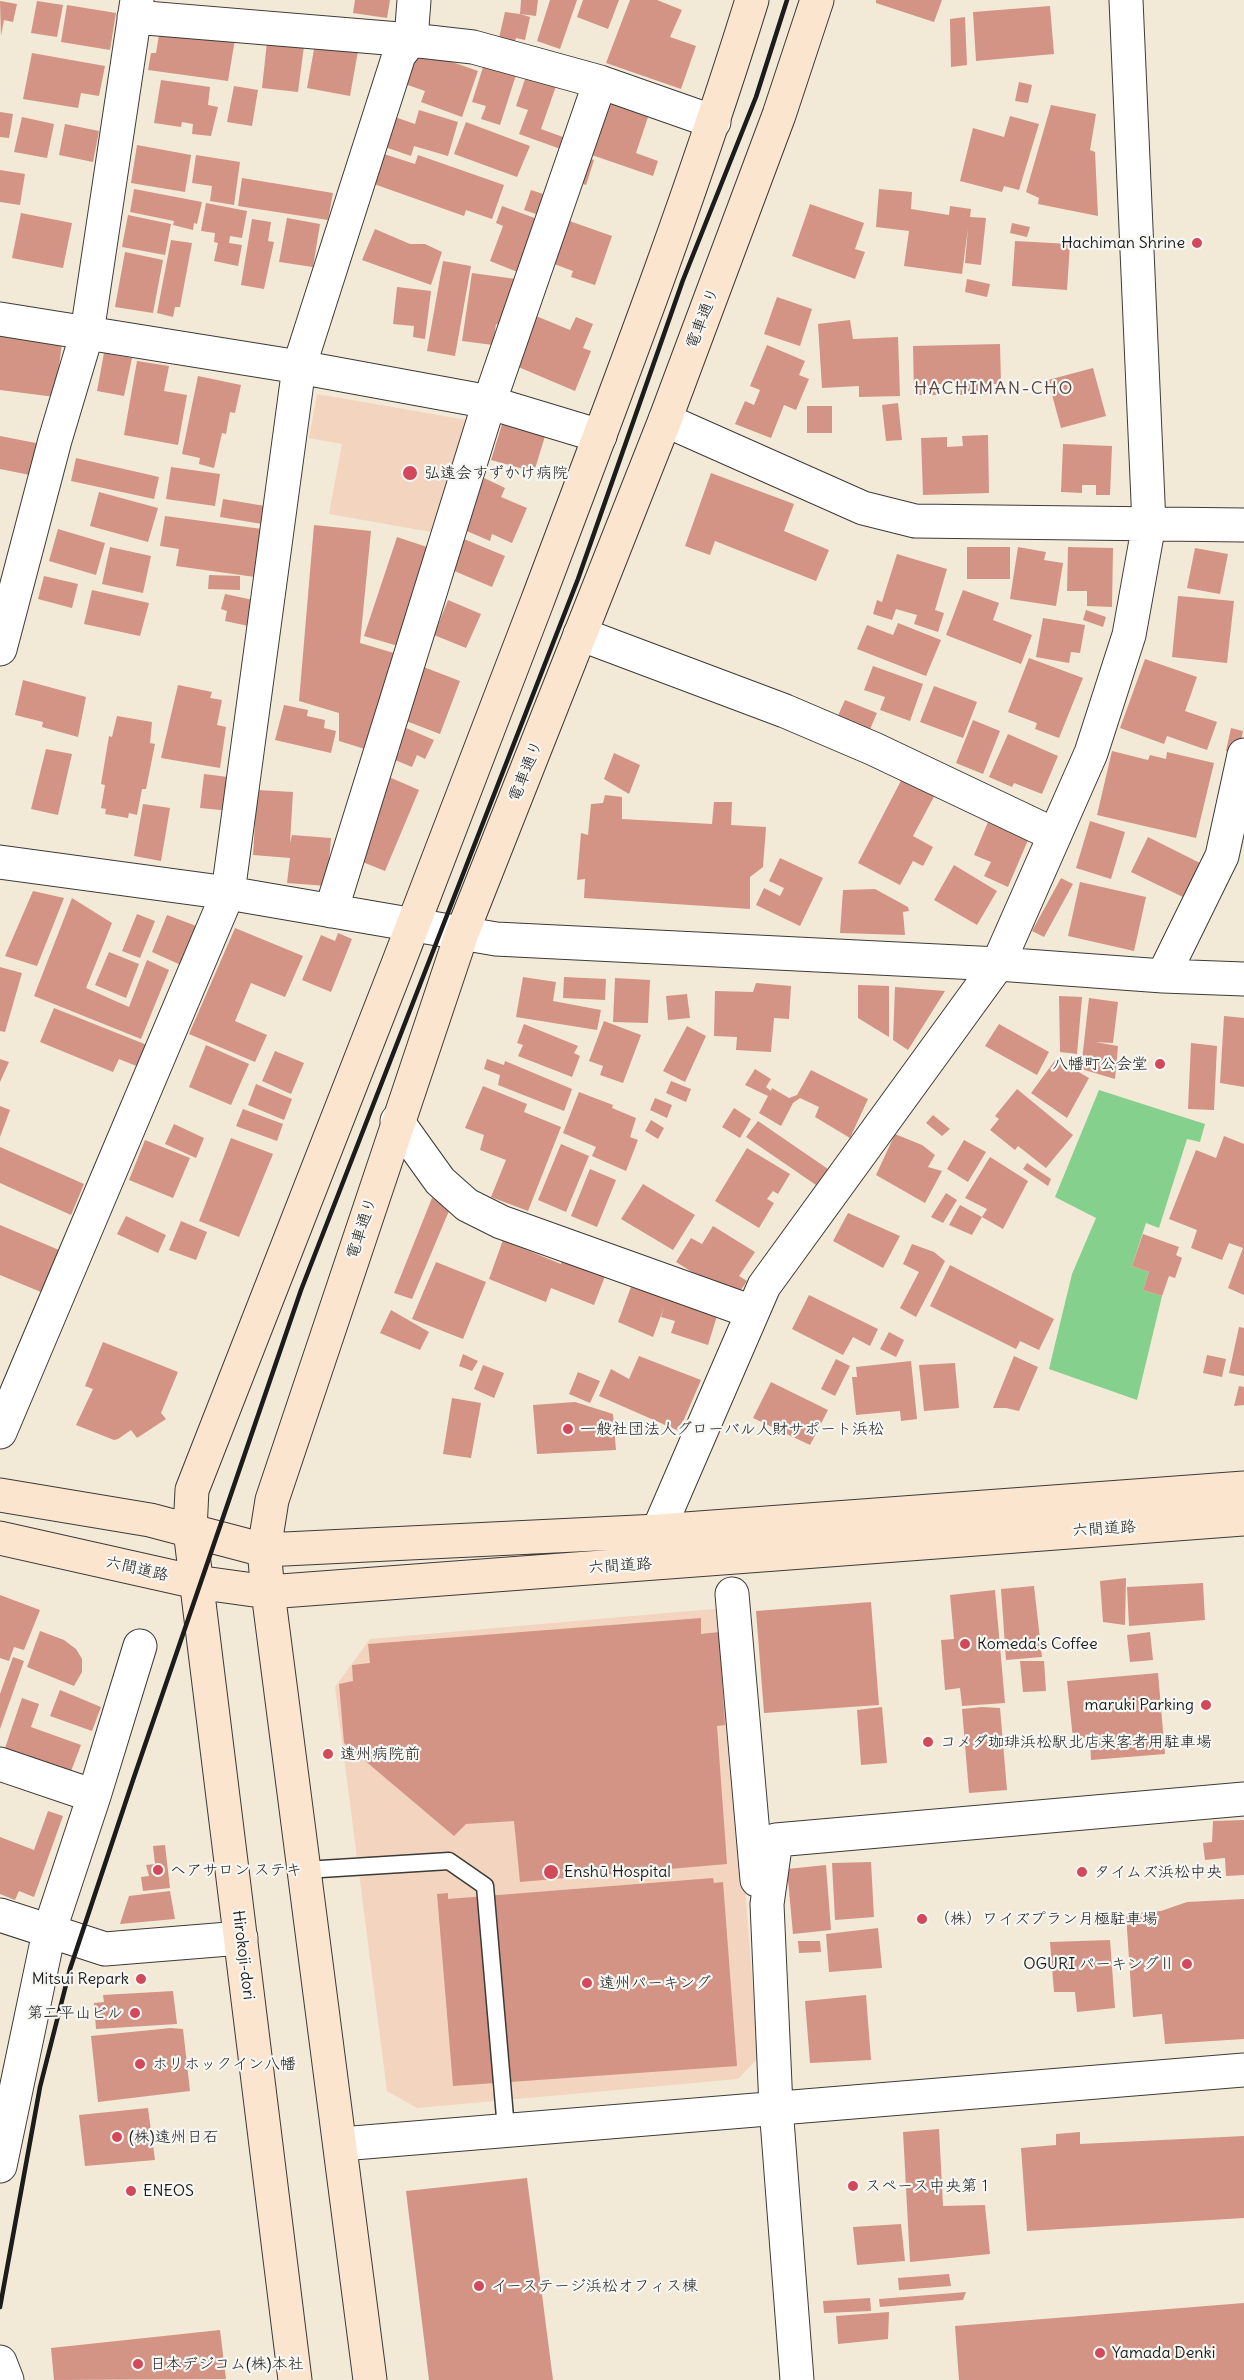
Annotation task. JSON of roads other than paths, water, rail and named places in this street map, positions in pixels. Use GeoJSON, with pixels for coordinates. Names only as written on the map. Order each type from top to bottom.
{"type":"FeatureCollection","features":[{"type":"Feature","properties":{"kind":"street"},"geometry":{"type":"LineString","coordinates":[[0,1432],[228,893],[299,367],[399,56],[411,40],[414,0]]}},
{"type":"Feature","properties":{"kind":"street"},"geometry":{"type":"LineString","coordinates":[[190,1530],[192,1490],[415,924],[600,436],[714,122],[752,0]]}},
{"type":"Feature","properties":{"kind":"street","name":"電車通り"},"geometry":{"type":"LineString","coordinates":[[264,1550],[272,1500],[462,933],[665,420],[779,115],[817,0]]}},
{"type":"Feature","properties":{"kind":"street"},"geometry":{"type":"LineString","coordinates":[[658,1531],[764,1286],[998,964],[1091,753],[1129,635],[1149,524],[1126,0]]}},
{"type":"Feature","properties":{"kind":"street"},"geometry":{"type":"LineString","coordinates":[[0,648],[55,440],[87,333],[136,9],[473,47],[600,82],[714,122]]}},
{"type":"Feature","properties":{"kind":"street"},"geometry":{"type":"LineString","coordinates":[[331,911],[489,403],[600,82]]}},
{"type":"Feature","properties":{"kind":"street"},"geometry":{"type":"LineString","coordinates":[[0,318],[299,367],[489,403],[600,436]]}},
{"type":"Feature","properties":{"kind":"street"},"geometry":{"type":"LineString","coordinates":[[665,420],[863,508],[915,522],[1244,525]]}},
{"type":"Feature","properties":{"kind":"street"},"geometry":{"type":"LineString","coordinates":[[580,634],[785,711],[874,749],[1055,835]]}},
{"type":"Feature","properties":{"kind":"street"},"geometry":{"type":"LineString","coordinates":[[1163,976],[1222,856],[1244,755]]}},
{"type":"Feature","properties":{"kind":"street"},"geometry":{"type":"LineString","coordinates":[[0,862],[228,893],[496,939],[998,964],[1163,976],[1244,979]]}},
{"type":"Feature","properties":{"kind":"street"},"geometry":{"type":"LineString","coordinates":[[398,1121],[440,1180],[467,1206],[501,1222],[752,1312]]}},
{"type":"Feature","properties":{"kind":"street","name":"六間道路"},"geometry":{"type":"LineString","coordinates":[[0,1495],[150,1520],[264,1550],[658,1531],[1244,1488]]}},
{"type":"Feature","properties":{"kind":"street","name":"六間道路"},"geometry":{"type":"LineString","coordinates":[[0,1538],[196,1582],[268,1592],[1244,1519]]}},
{"type":"Feature","properties":{"kind":"street","name":"Hirokoji-dori"},"geometry":{"type":"LineString","coordinates":[[190,1530],[295,2380]]}},
{"type":"Feature","properties":{"kind":"street"},"geometry":{"type":"LineString","coordinates":[[264,1550],[370,2380]]}},
{"type":"Feature","properties":{"kind":"street"},"geometry":{"type":"LineString","coordinates":[[732,1593],[757,1881],[767,1904]]}},
{"type":"Feature","properties":{"kind":"street"},"geometry":{"type":"LineString","coordinates":[[0,2166],[8,2086],[49,1932],[140,1646]]}},
{"type":"Feature","properties":{"kind":"street"},"geometry":{"type":"LineString","coordinates":[[0,1764],[94,1796]]}},
{"type":"Feature","properties":{"kind":"street"},"geometry":{"type":"LineString","coordinates":[[797,2380],[776,2107],[767,1904],[776,1840],[1244,1799]]}},
{"type":"Feature","properties":{"kind":"street"},"geometry":{"type":"LineString","coordinates":[[0,1915],[105,1949],[241,1938]]}},
{"type":"Feature","properties":{"kind":"street"},"geometry":{"type":"LineString","coordinates":[[341,2144],[1244,2070]]}},
{"type":"Feature","properties":{"kind":"street"},"geometry":{"type":"LineString","coordinates":[[0,2362],[7,2380]]}},
{"type":"Feature","properties":{"kind":"lane"},"geometry":{"type":"LineString","coordinates":[[305,1870],[449,1861],[485,1886],[506,2129]]}},
{"type":"Feature","properties":{"kind":"railway"},"geometry":{"type":"LineString","coordinates":[[0,2307],[40,2087],[70,1969],[133,1780],[301,1290],[578,579],[683,280],[756,97],[787,0]]}},
{"type":"Feature","properties":{"kind":"place","name":"Hachiman Shrine"},"geometry":{"type":"Point","coordinates":[1197,243]}},
{"type":"Feature","properties":{"kind":"place","name":"弘遠会すずかけ病院"},"geometry":{"type":"Point","coordinates":[410,473]}},
{"type":"Feature","properties":{"kind":"place","name":"八幡町公会堂"},"geometry":{"type":"Point","coordinates":[1160,1064]}},
{"type":"Feature","properties":{"kind":"place","name":"一般社団法人グローバル人財サポート浜松"},"geometry":{"type":"Point","coordinates":[568,1429]}},
{"type":"Feature","properties":{"kind":"place","name":"Komeda's Coffee"},"geometry":{"type":"Point","coordinates":[965,1644]}},
{"type":"Feature","properties":{"kind":"place","name":"maruki Parking"},"geometry":{"type":"Point","coordinates":[1206,1705]}},
{"type":"Feature","properties":{"kind":"place","name":"コメダ珈琲浜松駅北店来客者用駐車場"},"geometry":{"type":"Point","coordinates":[928,1742]}},
{"type":"Feature","properties":{"kind":"place","name":"遠州病院前"},"geometry":{"type":"Point","coordinates":[328,1754]}},
{"type":"Feature","properties":{"kind":"place","name":"ヘアサロン ステキ"},"geometry":{"type":"Point","coordinates":[158,1870]}},
{"type":"Feature","properties":{"kind":"place","name":"Enshū Hospital"},"geometry":{"type":"Point","coordinates":[551,1872]}},
{"type":"Feature","properties":{"kind":"place","name":"タイムズ浜松中央"},"geometry":{"type":"Point","coordinates":[1082,1872]}},
{"type":"Feature","properties":{"kind":"place","name":"（株）ワイズプラン月極駐車場"},"geometry":{"type":"Point","coordinates":[922,1919]}},
{"type":"Feature","properties":{"kind":"place","name":"OGURI パーキングⅡ"},"geometry":{"type":"Point","coordinates":[1187,1964]}},
{"type":"Feature","properties":{"kind":"place","name":"Mitsui Repark"},"geometry":{"type":"Point","coordinates":[141,1979]}},
{"type":"Feature","properties":{"kind":"place","name":"遠州パーキング"},"geometry":{"type":"Point","coordinates":[587,1983]}},
{"type":"Feature","properties":{"kind":"place","name":"第二平山ビル"},"geometry":{"type":"Point","coordinates":[135,2013]}},
{"type":"Feature","properties":{"kind":"place","name":"ホリホックイン八幡"},"geometry":{"type":"Point","coordinates":[140,2064]}},
{"type":"Feature","properties":{"kind":"place","name":"(株)遠州日石"},"geometry":{"type":"Point","coordinates":[117,2137]}},
{"type":"Feature","properties":{"kind":"place","name":"スペース中央第１"},"geometry":{"type":"Point","coordinates":[853,2186]}},
{"type":"Feature","properties":{"kind":"place","name":"ENEOS"},"geometry":{"type":"Point","coordinates":[131,2191]}},
{"type":"Feature","properties":{"kind":"place","name":"イーステージ浜松オフィス棟"},"geometry":{"type":"Point","coordinates":[479,2286]}},
{"type":"Feature","properties":{"kind":"place","name":"Yamada Denki"},"geometry":{"type":"Point","coordinates":[1100,2353]}},
{"type":"Feature","properties":{"kind":"place","name":"日本デジコム(株)本社"},"geometry":{"type":"Point","coordinates":[138,2364]}},
{"type":"Feature","properties":{"kind":"district","name":"HACHIMAN-CHO"},"geometry":{"type":"Point","coordinates":[994,389]}}]}
